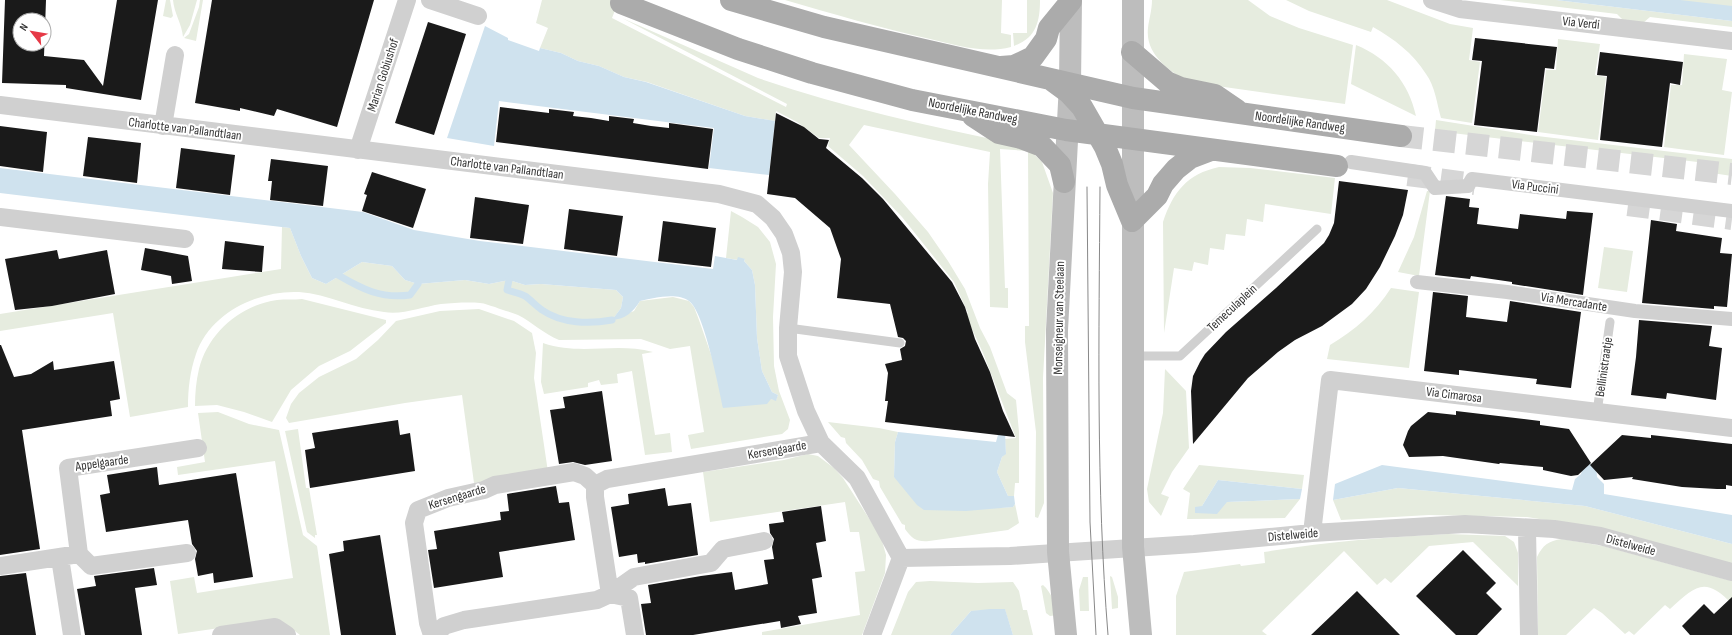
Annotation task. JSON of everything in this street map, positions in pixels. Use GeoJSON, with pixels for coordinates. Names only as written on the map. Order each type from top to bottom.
{"type":"FeatureCollection","features":[{"type":"Feature","properties":{"kind":"main road","name":"Noordelijke Randweg"},"geometry":{"type":"LineString","coordinates":[[731,0],[824,27],[1063,85],[1133,98],[1401,136]]}},
{"type":"Feature","properties":{"kind":"main road"},"geometry":{"type":"LineString","coordinates":[[1133,0],[1132,221],[1134,547],[1141,635]]}},
{"type":"Feature","properties":{"kind":"main road"},"geometry":{"type":"LineString","coordinates":[[998,68],[1014,66],[1033,57],[1046,39],[1049,28],[1071,1]]}},
{"type":"Feature","properties":{"kind":"main road","name":"Monseigneur van Steelaan"},"geometry":{"type":"LineString","coordinates":[[1066,635],[1058,552],[1057,330],[1066,130],[1063,85],[1071,1]]}},
{"type":"Feature","properties":{"kind":"main road","name":"Noordelijke Randweg"},"geometry":{"type":"LineString","coordinates":[[621,3],[738,49],[812,73],[912,100],[1066,130],[1211,150],[1344,164]]}},
{"type":"Feature","properties":{"kind":"main road"},"geometry":{"type":"LineString","coordinates":[[1132,52],[1167,82],[1181,88],[1215,95],[1243,114]]}},
{"type":"Feature","properties":{"kind":"main road"},"geometry":{"type":"LineString","coordinates":[[1063,85],[1082,107],[1109,155],[1117,185],[1132,221]]}},
{"type":"Feature","properties":{"kind":"main road"},"geometry":{"type":"LineString","coordinates":[[965,110],[999,133],[1020,138],[1042,146],[1060,165],[1064,182]]}},
{"type":"Feature","properties":{"kind":"main road"},"geometry":{"type":"LineString","coordinates":[[1132,221],[1157,196],[1163,184],[1176,169],[1190,158],[1211,150]]}},
{"type":"Feature","properties":{"kind":"street","name":"Marian Gobiushof"},"geometry":{"type":"LineString","coordinates":[[358,150],[407,0]]}},
{"type":"Feature","properties":{"kind":"street"},"geometry":{"type":"LineString","coordinates":[[430,0],[478,16]]}},
{"type":"Feature","properties":{"kind":"street","name":"Via Verdi"},"geometry":{"type":"LineString","coordinates":[[1432,0],[1460,9],[1732,41]]}},
{"type":"Feature","properties":{"kind":"street"},"geometry":{"type":"LineString","coordinates":[[163,126],[175,55]]}},
{"type":"Feature","properties":{"kind":"street","name":"Charlotte van Pallandtlaan"},"geometry":{"type":"LineString","coordinates":[[0,105],[719,194],[757,204],[773,218],[784,234],[791,253],[793,272],[788,328],[788,356],[806,411],[821,442]]}},
{"type":"Feature","properties":{"kind":"street","name":"Via Puccini"},"geometry":{"type":"LineString","coordinates":[[1344,164],[1425,173],[1435,188],[1468,186],[1472,179],[1732,210]]}},
{"type":"Feature","properties":{"kind":"street"},"geometry":{"type":"LineString","coordinates":[[0,217],[185,239]]}},
{"type":"Feature","properties":{"kind":"street","name":"Via Mercadante"},"geometry":{"type":"LineString","coordinates":[[1417,282],[1507,292],[1629,310],[1732,319]]}},
{"type":"Feature","properties":{"kind":"street","name":"Via Cimarosa"},"geometry":{"type":"LineString","coordinates":[[1312,533],[1330,380],[1732,428]]}},
{"type":"Feature","properties":{"kind":"street","name":"Kersengaarde"},"geometry":{"type":"LineString","coordinates":[[432,635],[428,623],[414,523],[418,510],[448,498],[484,490],[495,485],[574,472],[585,476],[595,485],[607,479],[821,442],[857,478],[901,558]]}},
{"type":"Feature","properties":{"kind":"street","name":"Appelgaarde"},"geometry":{"type":"LineString","coordinates":[[80,554],[68,468],[198,448]]}},
{"type":"Feature","properties":{"kind":"street"},"geometry":{"type":"LineString","coordinates":[[595,485],[595,497],[610,594]]}},
{"type":"Feature","properties":{"kind":"street","name":"Distelweide"},"geometry":{"type":"LineString","coordinates":[[1058,552],[1194,544],[1312,533],[1465,524],[1527,529],[1554,529],[1600,536],[1732,572]]}},
{"type":"Feature","properties":{"kind":"street"},"geometry":{"type":"LineString","coordinates":[[1527,529],[1528,635]]}},
{"type":"Feature","properties":{"kind":"street"},"geometry":{"type":"LineString","coordinates":[[436,635],[444,626],[464,620],[597,600],[610,594],[634,577],[711,563],[723,549],[764,541]]}},
{"type":"Feature","properties":{"kind":"street"},"geometry":{"type":"LineString","coordinates":[[872,635],[901,558],[1001,557],[1058,552]]}},
{"type":"Feature","properties":{"kind":"street"},"geometry":{"type":"LineString","coordinates":[[0,566],[80,554],[91,566],[187,553]]}},
{"type":"Feature","properties":{"kind":"street"},"geometry":{"type":"LineString","coordinates":[[60,558],[72,635]]}},
{"type":"Feature","properties":{"kind":"street"},"geometry":{"type":"LineString","coordinates":[[610,594],[629,598],[635,635]]}},
{"type":"Feature","properties":{"kind":"street"},"geometry":{"type":"LineString","coordinates":[[220,635],[281,631]]}},
{"type":"Feature","properties":{"kind":"lane","name":"Temeculaplein"},"geometry":{"type":"LineString","coordinates":[[1134,356],[1180,356],[1317,229]]}},
{"type":"Feature","properties":{"kind":"lane","name":"Bellinistraatje"},"geometry":{"type":"LineString","coordinates":[[1598,412],[1610,322]]}},
{"type":"Feature","properties":{"kind":"lane"},"geometry":{"type":"LineString","coordinates":[[788,328],[900,342]]}},
{"type":"Feature","properties":{"kind":"shaded area"},"geometry":{"type":"Polygon","coordinates":[[[166,0],[170,0],[173,16],[171,18],[163,16],[166,0]]]}},
{"type":"Feature","properties":{"kind":"shaded area"},"geometry":{"type":"Polygon","coordinates":[[[173,0],[197,0],[190,25],[183,37],[175,9],[173,0]]]}},
{"type":"Feature","properties":{"kind":"shaded area"},"geometry":{"type":"Polygon","coordinates":[[[200,0],[203,0],[196,41],[184,38],[189,34],[199,7],[200,0]]]}},
{"type":"Feature","properties":{"kind":"shaded area"},"geometry":{"type":"Polygon","coordinates":[[[542,0],[619,0],[612,18],[786,107],[787,104],[622,18],[758,78],[852,107],[1011,143],[1025,148],[1042,162],[1053,193],[1043,378],[1044,503],[1038,518],[1035,517],[1036,432],[1025,342],[1025,326],[1029,326],[1028,151],[1000,149],[1005,288],[1008,288],[1008,308],[990,307],[988,184],[990,152],[864,125],[849,145],[928,232],[948,261],[965,289],[980,328],[990,347],[1007,393],[1016,400],[1019,432],[1019,483],[1015,483],[1014,496],[1008,496],[997,472],[1002,457],[1006,453],[1005,439],[1016,438],[983,353],[965,314],[968,313],[954,282],[902,217],[863,176],[828,146],[830,138],[819,138],[797,122],[776,111],[775,121],[745,116],[647,82],[624,77],[599,66],[578,61],[561,53],[540,48],[548,28],[536,23],[542,0]]]}},
{"type":"Feature","properties":{"kind":"shaded area"},"geometry":{"type":"Polygon","coordinates":[[[785,0],[1002,0],[1001,33],[1011,35],[1011,47],[991,50],[960,46],[875,26],[785,0]]]}},
{"type":"Feature","properties":{"kind":"shaded area"},"geometry":{"type":"Polygon","coordinates":[[[1027,0],[1040,0],[1038,22],[1032,34],[1027,39],[1014,46],[1013,33],[1027,33],[1027,0]]]}},
{"type":"Feature","properties":{"kind":"shaded area"},"geometry":{"type":"Polygon","coordinates":[[[1152,0],[1248,0],[1270,16],[1299,28],[1353,45],[1345,104],[1189,82],[1166,67],[1154,54],[1150,46],[1148,28],[1152,0]]]}},
{"type":"Feature","properties":{"kind":"shaded area"},"geometry":{"type":"Polygon","coordinates":[[[1286,0],[1387,0],[1450,24],[1473,28],[1469,60],[1480,62],[1472,123],[1441,118],[1434,90],[1421,66],[1409,53],[1388,36],[1373,27],[1371,32],[1309,11],[1286,0]]]}},
{"type":"Feature","properties":{"kind":"shaded area"},"geometry":{"type":"Polygon","coordinates":[[[1500,0],[1556,0],[1732,21],[1732,27],[1650,17],[1643,23],[1623,20],[1617,14],[1500,0]]]}},
{"type":"Feature","properties":{"kind":"shaded area"},"geometry":{"type":"Polygon","coordinates":[[[1618,0],[1732,0],[1732,14],[1618,0]]]}},
{"type":"Feature","properties":{"kind":"shaded area"},"geometry":{"type":"Polygon","coordinates":[[[1558,39],[1600,44],[1595,75],[1606,77],[1598,140],[1538,132],[1546,70],[1556,70],[1558,39]]]}},
{"type":"Feature","properties":{"kind":"shaded area"},"geometry":{"type":"Polygon","coordinates":[[[1356,45],[1378,57],[1395,73],[1408,93],[1416,116],[1351,84],[1356,45]]]}},
{"type":"Feature","properties":{"kind":"shaded area"},"geometry":{"type":"Polygon","coordinates":[[[1684,54],[1727,59],[1722,90],[1732,92],[1724,155],[1664,147],[1671,85],[1682,85],[1684,54]]]}},
{"type":"Feature","properties":{"kind":"shaded area"},"geometry":{"type":"Polygon","coordinates":[[[1436,120],[1537,136],[1732,159],[1732,176],[1705,172],[1706,163],[1435,131],[1436,120]]]}},
{"type":"Feature","properties":{"kind":"shaded area"},"geometry":{"type":"Polygon","coordinates":[[[1219,167],[1250,168],[1335,178],[1331,214],[1265,204],[1263,222],[1247,219],[1245,236],[1226,234],[1224,250],[1210,248],[1208,265],[1194,262],[1192,271],[1174,268],[1164,333],[1163,222],[1171,202],[1183,186],[1198,174],[1219,167]]]}},
{"type":"Feature","properties":{"kind":"shaded area"},"geometry":{"type":"Polygon","coordinates":[[[1427,191],[1430,191],[1419,276],[1398,272],[1414,237],[1427,191]]]}},
{"type":"Feature","properties":{"kind":"shaded area"},"geometry":{"type":"Polygon","coordinates":[[[731,211],[758,227],[770,242],[776,264],[773,317],[774,366],[779,391],[790,420],[788,429],[782,434],[691,449],[688,435],[704,432],[690,346],[670,349],[641,339],[559,340],[548,335],[518,315],[482,303],[441,304],[405,312],[391,313],[363,308],[310,293],[283,292],[252,300],[237,307],[224,316],[212,327],[203,339],[192,367],[188,407],[130,417],[113,313],[0,331],[0,314],[281,269],[282,227],[290,228],[301,256],[312,278],[326,284],[362,262],[392,266],[405,280],[418,284],[465,280],[489,284],[509,280],[525,285],[541,284],[616,290],[623,297],[621,308],[613,319],[634,311],[640,301],[673,297],[689,301],[694,307],[714,363],[771,399],[776,400],[778,395],[772,392],[762,371],[757,338],[755,285],[752,270],[744,261],[745,259],[738,260],[726,258],[731,211]]]}},
{"type":"Feature","properties":{"kind":"shaded area"},"geometry":{"type":"Polygon","coordinates":[[[1604,247],[1633,251],[1627,292],[1598,288],[1604,247]]]}},
{"type":"Feature","properties":{"kind":"shaded area"},"geometry":{"type":"Polygon","coordinates":[[[1391,288],[1419,292],[1409,368],[1327,359],[1330,345],[1364,320],[1385,297],[1391,288]]]}},
{"type":"Feature","properties":{"kind":"shaded area"},"geometry":{"type":"Polygon","coordinates":[[[302,299],[386,320],[386,323],[350,351],[319,366],[291,390],[272,422],[244,412],[217,405],[195,406],[197,378],[203,356],[218,333],[228,323],[250,308],[263,303],[277,300],[302,299]]]}},
{"type":"Feature","properties":{"kind":"shaded area"},"geometry":{"type":"Polygon","coordinates":[[[479,309],[514,321],[532,333],[536,353],[534,378],[548,472],[474,483],[462,395],[405,403],[289,423],[286,418],[291,404],[299,393],[319,377],[356,359],[378,340],[396,321],[440,311],[479,309]]]}},
{"type":"Feature","properties":{"kind":"shaded area"},"geometry":{"type":"Polygon","coordinates":[[[543,343],[557,347],[584,349],[625,348],[653,352],[642,354],[655,435],[670,433],[672,452],[645,455],[632,371],[617,374],[618,383],[601,385],[599,380],[588,383],[588,387],[544,394],[541,382],[543,343]]]}},
{"type":"Feature","properties":{"kind":"shaded area"},"geometry":{"type":"Polygon","coordinates":[[[1165,369],[1186,391],[1189,448],[1172,472],[1161,494],[1169,497],[1161,516],[1149,502],[1147,489],[1163,413],[1165,369]]]}},
{"type":"Feature","properties":{"kind":"shaded area"},"geometry":{"type":"Polygon","coordinates":[[[218,412],[249,424],[279,430],[303,535],[317,546],[330,635],[300,635],[283,622],[276,620],[178,634],[170,581],[194,577],[197,593],[293,578],[275,461],[178,475],[177,467],[205,462],[198,413],[218,412]]]}},
{"type":"Feature","properties":{"kind":"shaded area"},"geometry":{"type":"Polygon","coordinates":[[[828,422],[879,428],[898,432],[895,442],[894,477],[995,508],[1013,507],[1015,504],[1019,523],[1008,530],[929,541],[915,539],[905,529],[905,525],[902,524],[880,487],[879,481],[873,479],[862,460],[846,443],[845,438],[841,437],[828,422]]]}},
{"type":"Feature","properties":{"kind":"shaded area"},"geometry":{"type":"Polygon","coordinates":[[[298,429],[306,488],[309,488],[317,535],[315,535],[315,538],[307,532],[285,431],[298,429]]]}},
{"type":"Feature","properties":{"kind":"shaded area"},"geometry":{"type":"Polygon","coordinates":[[[808,454],[818,456],[834,468],[843,478],[881,537],[886,555],[885,573],[862,635],[762,635],[762,632],[860,615],[855,572],[865,571],[859,532],[850,532],[845,502],[710,522],[703,472],[784,460],[808,454]]]}},
{"type":"Feature","properties":{"kind":"shaded area"},"geometry":{"type":"Polygon","coordinates":[[[1199,465],[1304,475],[1302,489],[1218,480],[1202,506],[1227,502],[1300,499],[1285,518],[1187,519],[1190,493],[1183,489],[1199,465]]]}},
{"type":"Feature","properties":{"kind":"shaded area"},"geometry":{"type":"Polygon","coordinates":[[[1398,488],[1585,506],[1732,544],[1732,564],[1582,526],[1527,517],[1429,515],[1341,520],[1333,500],[1398,488]]]}},
{"type":"Feature","properties":{"kind":"shaded area"},"geometry":{"type":"Polygon","coordinates":[[[1448,534],[1505,536],[1514,542],[1518,553],[1518,586],[1473,542],[1429,546],[1391,583],[1385,578],[1377,585],[1344,551],[1262,631],[1267,635],[1176,635],[1176,596],[1184,572],[1240,564],[1241,566],[1265,563],[1264,552],[1287,548],[1356,540],[1448,534]]]}},
{"type":"Feature","properties":{"kind":"shaded area"},"geometry":{"type":"Polygon","coordinates":[[[1562,539],[1603,546],[1732,581],[1732,604],[1714,589],[1700,587],[1686,595],[1670,609],[1665,605],[1634,635],[1629,631],[1625,634],[1602,613],[1594,608],[1566,635],[1538,635],[1537,557],[1541,549],[1546,544],[1562,539]]]}},
{"type":"Feature","properties":{"kind":"shaded area"},"geometry":{"type":"Polygon","coordinates":[[[1110,576],[1112,577],[1118,597],[1118,608],[1112,609],[1110,576]]]}},
{"type":"Feature","properties":{"kind":"shaded area"},"geometry":{"type":"Polygon","coordinates":[[[1083,577],[1088,577],[1089,611],[1080,611],[1079,590],[1083,577]]]}},
{"type":"Feature","properties":{"kind":"shaded area"},"geometry":{"type":"Polygon","coordinates":[[[930,581],[978,583],[1013,582],[1019,591],[1023,610],[1027,610],[1033,635],[1013,635],[1005,610],[971,611],[950,635],[891,635],[908,592],[916,582],[930,581]]]}},
{"type":"Feature","properties":{"kind":"shaded area"},"geometry":{"type":"Polygon","coordinates":[[[1043,585],[1051,595],[1058,615],[1050,616],[1046,613],[1041,586],[1043,585]]]}},
{"type":"Feature","properties":{"kind":"water"},"geometry":{"type":"Polygon","coordinates":[[[1556,0],[1680,0],[1732,6],[1732,21],[1556,0]]]}},
{"type":"Feature","properties":{"kind":"water"},"geometry":{"type":"Polygon","coordinates":[[[485,26],[508,38],[508,40],[539,51],[540,48],[561,53],[578,61],[599,66],[624,77],[646,82],[745,116],[775,121],[769,175],[709,168],[714,128],[499,101],[494,146],[447,138],[485,26]]]}},
{"type":"Feature","properties":{"kind":"water"},"geometry":{"type":"Polygon","coordinates":[[[0,168],[363,212],[414,230],[480,241],[713,269],[715,256],[737,260],[738,257],[745,259],[744,261],[752,270],[755,285],[757,338],[762,371],[772,392],[778,395],[776,401],[771,399],[767,404],[723,408],[710,351],[700,319],[695,308],[684,298],[665,296],[640,301],[629,314],[612,320],[621,308],[623,297],[616,290],[541,284],[525,285],[509,280],[489,284],[465,280],[418,284],[405,280],[392,266],[362,262],[326,284],[312,278],[301,256],[290,228],[0,193],[0,168]]]}},
{"type":"Feature","properties":{"kind":"water"},"geometry":{"type":"Polygon","coordinates":[[[999,431],[1005,432],[1006,454],[1002,457],[997,472],[1008,496],[1014,496],[1015,504],[1013,507],[966,511],[924,510],[917,505],[894,477],[895,442],[898,432],[996,442],[999,431]]]}},
{"type":"Feature","properties":{"kind":"water"},"geometry":{"type":"Polygon","coordinates":[[[1584,464],[1596,464],[1597,477],[1604,484],[1604,494],[1732,515],[1732,544],[1585,506],[1398,488],[1333,500],[1335,484],[1382,465],[1572,490],[1575,479],[1581,474],[1584,464]]]}},
{"type":"Feature","properties":{"kind":"water"},"geometry":{"type":"Polygon","coordinates":[[[1218,480],[1302,489],[1300,499],[1227,502],[1217,514],[1195,513],[1195,507],[1202,506],[1218,480]]]}},
{"type":"Feature","properties":{"kind":"water"},"geometry":{"type":"Polygon","coordinates":[[[1005,609],[1013,635],[950,635],[971,611],[1005,609]]]}},
{"type":"Feature","properties":{"kind":"building"},"geometry":{"type":"Polygon","coordinates":[[[5,0],[46,0],[46,12],[12,12],[12,52],[44,52],[44,56],[84,60],[103,86],[117,0],[158,0],[141,100],[66,88],[66,85],[2,83],[5,0]]]}},
{"type":"Feature","properties":{"kind":"building"},"geometry":{"type":"Polygon","coordinates":[[[212,0],[374,0],[337,127],[277,109],[274,116],[240,108],[240,111],[195,103],[212,0]]]}},
{"type":"Feature","properties":{"kind":"building"},"geometry":{"type":"Polygon","coordinates":[[[428,22],[466,34],[434,135],[395,123],[428,22]]]}},
{"type":"Feature","properties":{"kind":"building"},"geometry":{"type":"Polygon","coordinates":[[[1475,38],[1557,47],[1554,69],[1545,68],[1537,132],[1474,125],[1482,61],[1472,60],[1475,38]]]}},
{"type":"Feature","properties":{"kind":"building"},"geometry":{"type":"Polygon","coordinates":[[[1600,52],[1683,62],[1680,85],[1670,83],[1662,147],[1600,140],[1607,76],[1597,75],[1600,52]]]}},
{"type":"Feature","properties":{"kind":"building"},"geometry":{"type":"Polygon","coordinates":[[[500,107],[549,113],[549,109],[574,112],[573,116],[609,121],[609,116],[634,119],[633,123],[669,128],[669,123],[713,129],[708,169],[496,142],[500,107]]]}},
{"type":"Feature","properties":{"kind":"building"},"geometry":{"type":"Polygon","coordinates":[[[776,113],[804,127],[819,139],[829,140],[826,148],[862,178],[883,199],[952,282],[965,307],[975,339],[990,372],[1003,411],[1015,437],[885,422],[888,401],[885,401],[888,373],[885,364],[902,360],[900,349],[905,346],[906,341],[903,338],[898,337],[890,304],[837,298],[841,259],[830,228],[795,198],[767,194],[776,113]]]}},
{"type":"Feature","properties":{"kind":"building"},"geometry":{"type":"Polygon","coordinates":[[[0,126],[47,132],[43,172],[0,166],[0,126]]]}},
{"type":"Feature","properties":{"kind":"building"},"geometry":{"type":"Polygon","coordinates":[[[88,137],[141,143],[137,183],[83,176],[88,137]]]}},
{"type":"Feature","properties":{"kind":"building"},"geometry":{"type":"Polygon","coordinates":[[[181,148],[235,155],[230,195],[176,188],[181,148]]]}},
{"type":"Feature","properties":{"kind":"building"},"geometry":{"type":"Polygon","coordinates":[[[271,159],[328,166],[323,206],[270,200],[272,181],[268,181],[271,159]]]}},
{"type":"Feature","properties":{"kind":"building"},"geometry":{"type":"Polygon","coordinates":[[[372,172],[426,189],[413,228],[362,211],[367,195],[364,194],[372,172]]]}},
{"type":"Feature","properties":{"kind":"building"},"geometry":{"type":"Polygon","coordinates":[[[1339,181],[1408,190],[1403,215],[1380,267],[1366,289],[1352,304],[1322,326],[1295,340],[1278,352],[1248,378],[1193,444],[1191,391],[1193,376],[1200,362],[1205,354],[1226,332],[1324,243],[1334,223],[1339,181]]]}},
{"type":"Feature","properties":{"kind":"building"},"geometry":{"type":"Polygon","coordinates":[[[1446,196],[1470,199],[1469,207],[1479,208],[1477,224],[1518,229],[1520,214],[1566,219],[1567,211],[1593,213],[1583,295],[1471,276],[1470,279],[1435,275],[1446,196]]]}},
{"type":"Feature","properties":{"kind":"building"},"geometry":{"type":"Polygon","coordinates":[[[475,197],[529,205],[523,244],[470,238],[475,197]]]}},
{"type":"Feature","properties":{"kind":"building"},"geometry":{"type":"Polygon","coordinates":[[[569,209],[623,216],[617,256],[564,249],[569,209]]]}},
{"type":"Feature","properties":{"kind":"building"},"geometry":{"type":"Polygon","coordinates":[[[1651,220],[1677,224],[1676,231],[1722,238],[1720,253],[1732,254],[1727,307],[1714,306],[1714,309],[1642,303],[1651,220]]]}},
{"type":"Feature","properties":{"kind":"building"},"geometry":{"type":"Polygon","coordinates":[[[663,221],[716,228],[711,267],[658,261],[663,221]]]}},
{"type":"Feature","properties":{"kind":"building"},"geometry":{"type":"Polygon","coordinates":[[[225,241],[264,246],[262,272],[222,269],[225,241]]]}},
{"type":"Feature","properties":{"kind":"building"},"geometry":{"type":"Polygon","coordinates":[[[145,248],[188,256],[192,281],[172,284],[171,276],[141,270],[145,248]]]}},
{"type":"Feature","properties":{"kind":"building"},"geometry":{"type":"Polygon","coordinates":[[[57,250],[59,259],[107,250],[115,294],[52,306],[15,310],[5,259],[57,250]]]}},
{"type":"Feature","properties":{"kind":"building"},"geometry":{"type":"Polygon","coordinates":[[[1433,292],[1468,296],[1466,317],[1507,322],[1510,301],[1581,312],[1571,388],[1536,384],[1537,379],[1459,370],[1459,375],[1424,371],[1433,292]]]}},
{"type":"Feature","properties":{"kind":"building"},"geometry":{"type":"Polygon","coordinates":[[[1639,320],[1712,326],[1709,346],[1722,348],[1716,400],[1667,393],[1666,399],[1631,395],[1639,320]]]}},
{"type":"Feature","properties":{"kind":"building"},"geometry":{"type":"Polygon","coordinates":[[[0,345],[14,377],[31,374],[53,361],[54,370],[114,361],[120,399],[110,401],[112,416],[22,430],[40,549],[0,555],[0,345]]]}},
{"type":"Feature","properties":{"kind":"building"},"geometry":{"type":"Polygon","coordinates":[[[602,391],[612,461],[585,465],[573,462],[559,464],[550,410],[565,408],[563,397],[602,391]]]}},
{"type":"Feature","properties":{"kind":"building"},"geometry":{"type":"Polygon","coordinates":[[[1456,411],[1540,421],[1540,425],[1569,429],[1591,463],[1578,475],[1571,476],[1543,470],[1543,467],[1499,464],[1443,456],[1409,457],[1403,445],[1411,426],[1428,412],[1456,415],[1456,411]]]}},
{"type":"Feature","properties":{"kind":"building"},"geometry":{"type":"Polygon","coordinates":[[[398,420],[400,435],[410,433],[415,471],[310,488],[305,450],[315,448],[312,433],[398,420]]]}},
{"type":"Feature","properties":{"kind":"building"},"geometry":{"type":"Polygon","coordinates":[[[1622,435],[1651,438],[1651,435],[1732,444],[1732,486],[1726,485],[1726,489],[1682,487],[1632,479],[1633,477],[1604,480],[1590,465],[1622,435]]]}},
{"type":"Feature","properties":{"kind":"building"},"geometry":{"type":"Polygon","coordinates":[[[157,467],[159,485],[236,473],[253,577],[214,583],[213,573],[198,576],[195,559],[197,551],[192,544],[188,520],[106,532],[100,495],[110,493],[107,475],[157,467]]]}},
{"type":"Feature","properties":{"kind":"building"},"geometry":{"type":"Polygon","coordinates":[[[556,486],[559,503],[569,502],[575,540],[499,552],[503,577],[434,588],[428,550],[437,549],[434,531],[501,520],[500,512],[509,511],[507,494],[556,486]]]}},
{"type":"Feature","properties":{"kind":"building"},"geometry":{"type":"Polygon","coordinates":[[[665,488],[668,506],[691,503],[698,555],[645,564],[645,562],[638,563],[637,554],[619,557],[611,507],[629,504],[628,494],[665,488]]]}},
{"type":"Feature","properties":{"kind":"building"},"geometry":{"type":"Polygon","coordinates":[[[821,506],[826,541],[816,543],[822,577],[812,579],[817,613],[798,616],[801,624],[781,628],[780,621],[693,635],[646,635],[641,604],[651,603],[648,585],[732,572],[735,590],[768,584],[764,560],[774,559],[772,547],[774,539],[770,533],[769,524],[784,522],[782,512],[821,506]]]}},
{"type":"Feature","properties":{"kind":"building"},"geometry":{"type":"Polygon","coordinates":[[[380,535],[396,635],[341,635],[329,554],[344,551],[343,541],[380,535]]]}},
{"type":"Feature","properties":{"kind":"building"},"geometry":{"type":"Polygon","coordinates":[[[1463,550],[1496,583],[1486,593],[1502,609],[1477,635],[1456,635],[1416,596],[1463,550]]]}},
{"type":"Feature","properties":{"kind":"building"},"geometry":{"type":"Polygon","coordinates":[[[154,568],[157,585],[135,588],[142,635],[85,635],[77,589],[96,586],[94,576],[154,568]]]}},
{"type":"Feature","properties":{"kind":"building"},"geometry":{"type":"Polygon","coordinates":[[[26,573],[36,635],[0,635],[0,576],[26,573]]]}},
{"type":"Feature","properties":{"kind":"building"},"geometry":{"type":"Polygon","coordinates":[[[1357,591],[1400,635],[1311,635],[1332,615],[1357,591]]]}},
{"type":"Feature","properties":{"kind":"building"},"geometry":{"type":"Polygon","coordinates":[[[1732,597],[1732,635],[1690,635],[1682,626],[1704,604],[1714,614],[1732,597]]]}},
{"type":"Feature","properties":{"kind":"waterway"},"geometry":{"type":"LineString","coordinates":[[338,275],[364,289],[390,296],[410,295],[418,284]]}},
{"type":"Feature","properties":{"kind":"waterway"},"geometry":{"type":"LineString","coordinates":[[509,280],[507,290],[525,296],[550,315],[576,322],[612,320]]}},
{"type":"Feature","properties":{"kind":"tunnel"},"geometry":{"type":"LineString","coordinates":[[1401,136],[1732,174]]}},
{"type":"Feature","properties":{"kind":"tunnel"},"geometry":{"type":"LineString","coordinates":[[1408,175],[1475,184]]}},
{"type":"Feature","properties":{"kind":"tunnel"},"geometry":{"type":"LineString","coordinates":[[1628,205],[1732,219]]}},
{"type":"Feature","properties":{"kind":"tram line"},"geometry":{"type":"LineString","coordinates":[[1087,187],[1090,522],[1096,635]]}},
{"type":"Feature","properties":{"kind":"tram line"},"geometry":{"type":"LineString","coordinates":[[1100,187],[1099,411],[1104,579],[1108,635]]}}]}
